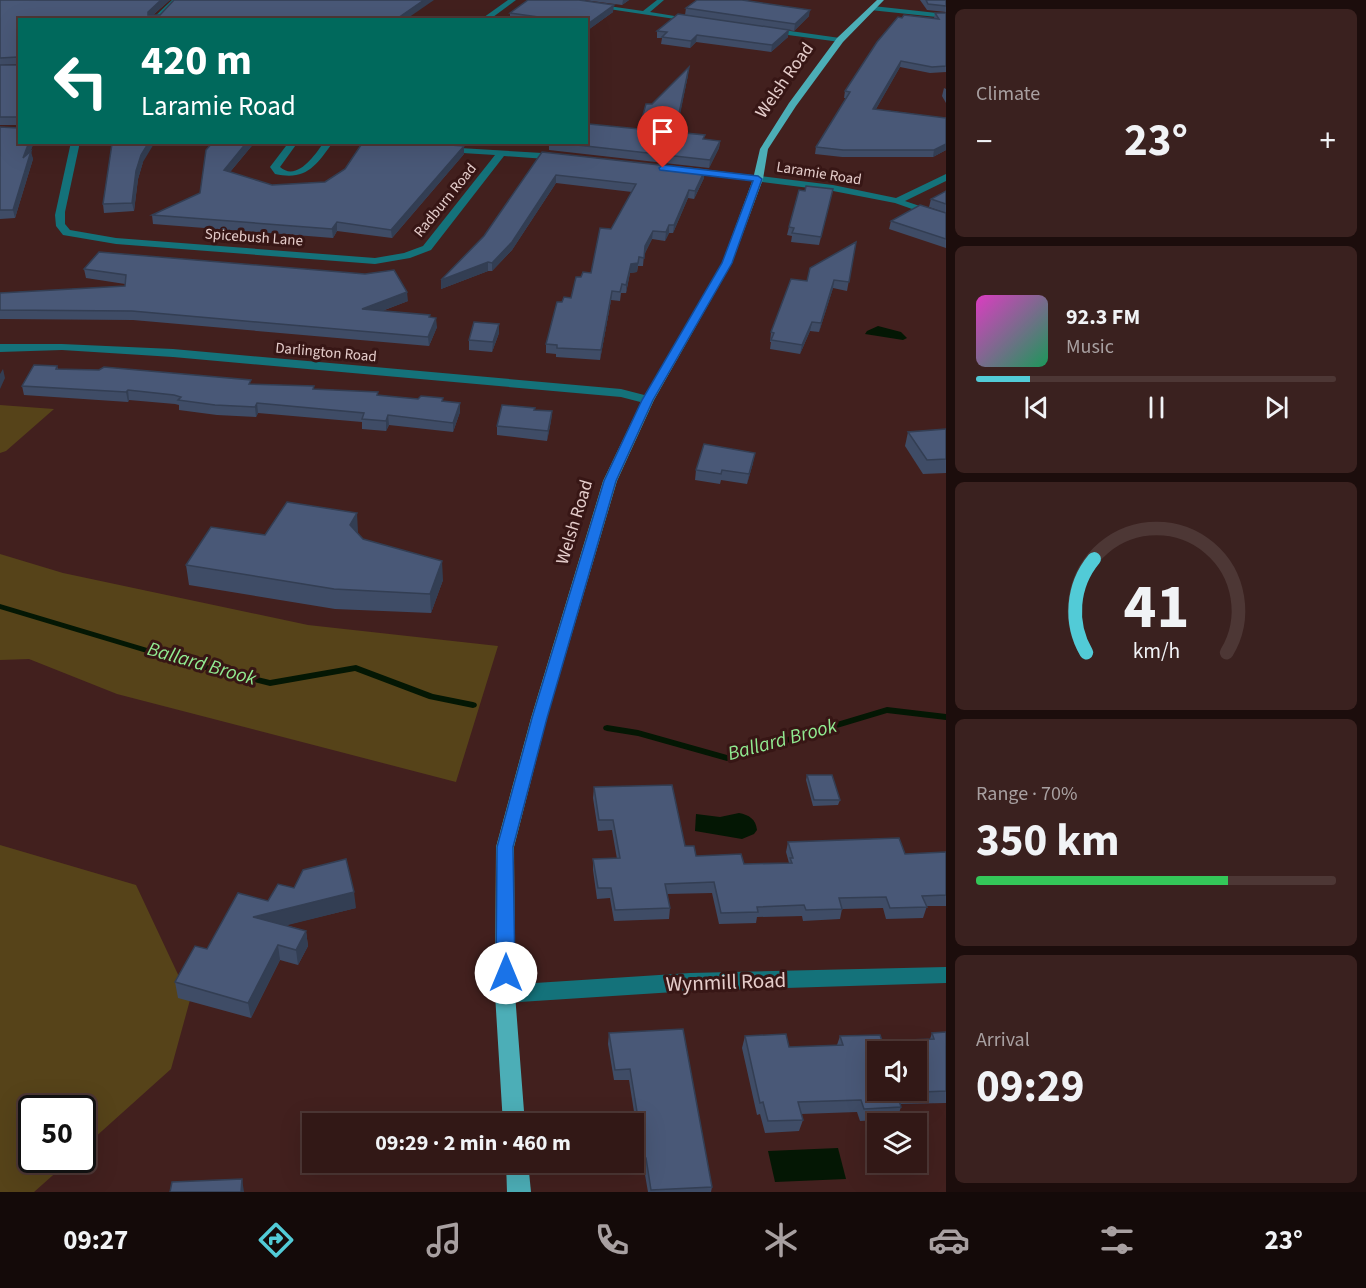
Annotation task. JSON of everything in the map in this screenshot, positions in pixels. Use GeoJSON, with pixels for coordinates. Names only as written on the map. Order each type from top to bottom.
{"type":"FeatureCollection","features":[{"type":"Feature","properties":{"kind":"main road","name":"Welsh Road"},"geometry":{"type":"LineString","coordinates":[[513,1113],[506,994],[505,847],[539,718],[610,481],[648,400],[727,263],[758,179],[764,149],[840,40],[881,0]]}},
{"type":"Feature","properties":{"kind":"main road"},"geometry":{"type":"LineString","coordinates":[[518,1173],[519,1192]]}},
{"type":"Feature","properties":{"kind":"street"},"geometry":{"type":"LineString","coordinates":[[156,18],[176,0]]}},
{"type":"Feature","properties":{"kind":"street"},"geometry":{"type":"LineString","coordinates":[[486,18],[513,0]]}},
{"type":"Feature","properties":{"kind":"street"},"geometry":{"type":"LineString","coordinates":[[552,0],[701,21]]}},
{"type":"Feature","properties":{"kind":"street"},"geometry":{"type":"LineString","coordinates":[[644,13],[662,0]]}},
{"type":"Feature","properties":{"kind":"street"},"geometry":{"type":"LineString","coordinates":[[873,9],[946,16]]}},
{"type":"Feature","properties":{"kind":"street"},"geometry":{"type":"LineString","coordinates":[[759,29],[840,40]]}},
{"type":"Feature","properties":{"kind":"street","name":"Spicebush Lane"},"geometry":{"type":"LineString","coordinates":[[76,144],[59,223],[61,229],[66,233],[100,239],[368,260],[406,256]]}},
{"type":"Feature","properties":{"kind":"street"},"geometry":{"type":"LineString","coordinates":[[292,144],[275,167],[278,172],[293,174],[307,171],[327,144]]}},
{"type":"Feature","properties":{"kind":"street"},"geometry":{"type":"LineString","coordinates":[[432,148],[569,157]]}},
{"type":"Feature","properties":{"kind":"street","name":"Radburn Road"},"geometry":{"type":"LineString","coordinates":[[406,256],[428,248],[501,153]]}},
{"type":"Feature","properties":{"kind":"street","name":"Laramie Road"},"geometry":{"type":"LineString","coordinates":[[675,169],[833,188],[897,201],[946,218]]}},
{"type":"Feature","properties":{"kind":"street"},"geometry":{"type":"LineString","coordinates":[[897,201],[946,177]]}},
{"type":"Feature","properties":{"kind":"street","name":"Darlington Road"},"geometry":{"type":"LineString","coordinates":[[0,348],[62,346],[173,353],[621,393],[648,400]]}},
{"type":"Feature","properties":{"kind":"street","name":"Wynmill Road"},"geometry":{"type":"LineString","coordinates":[[506,994],[690,982],[946,975]]}},
{"type":"Feature","properties":{"kind":"shaded area"},"geometry":{"type":"Polygon","coordinates":[[[878,326],[901,332],[907,338],[903,340],[865,334],[878,326]]]}},
{"type":"Feature","properties":{"kind":"shaded area"},"geometry":{"type":"Polygon","coordinates":[[[0,405],[54,409],[6,451],[0,453],[0,405]]]}},
{"type":"Feature","properties":{"kind":"shaded area"},"geometry":{"type":"Polygon","coordinates":[[[0,554],[63,573],[308,625],[498,646],[456,782],[117,694],[29,659],[0,660],[0,554]]]}},
{"type":"Feature","properties":{"kind":"shaded area"},"geometry":{"type":"Polygon","coordinates":[[[739,813],[754,820],[757,830],[754,834],[742,839],[695,831],[696,814],[720,817],[739,813]]]}},
{"type":"Feature","properties":{"kind":"shaded area"},"geometry":{"type":"Polygon","coordinates":[[[0,845],[136,885],[190,1000],[171,1069],[96,1136],[96,1095],[18,1095],[18,1173],[55,1173],[34,1192],[0,1192],[0,845]]]}},
{"type":"Feature","properties":{"kind":"shaded area"},"geometry":{"type":"Polygon","coordinates":[[[838,1148],[846,1179],[775,1182],[768,1151],[838,1148]]]}},
{"type":"Feature","properties":{"kind":"building"},"geometry":{"type":"Polygon","coordinates":[[[0,0],[161,0],[148,12],[148,15],[160,15],[174,0],[424,0],[398,18],[18,18],[18,57],[0,58],[0,0]]]}},
{"type":"Feature","properties":{"kind":"building"},"geometry":{"type":"Polygon","coordinates":[[[528,0],[579,0],[614,5],[589,23],[588,18],[546,18],[510,13],[528,0]]]}},
{"type":"Feature","properties":{"kind":"building"},"geometry":{"type":"Polygon","coordinates":[[[697,0],[742,0],[810,10],[795,24],[686,8],[697,0]]]}},
{"type":"Feature","properties":{"kind":"building"},"geometry":{"type":"Polygon","coordinates":[[[926,0],[946,0],[946,6],[928,4],[926,0]]]}},
{"type":"Feature","properties":{"kind":"building"},"geometry":{"type":"Polygon","coordinates":[[[935,13],[946,13],[946,66],[932,67],[901,61],[873,109],[946,118],[946,144],[934,150],[843,150],[816,147],[850,92],[845,91],[877,42],[898,17],[902,18],[904,15],[939,19],[935,13]]]}},
{"type":"Feature","properties":{"kind":"building"},"geometry":{"type":"Polygon","coordinates":[[[678,14],[789,30],[772,45],[697,35],[691,41],[662,37],[667,32],[657,31],[678,14]]]}},
{"type":"Feature","properties":{"kind":"building"},"geometry":{"type":"Polygon","coordinates":[[[0,65],[18,65],[18,117],[0,117],[0,65]]]}},
{"type":"Feature","properties":{"kind":"building"},"geometry":{"type":"Polygon","coordinates":[[[689,67],[675,132],[705,135],[703,139],[720,141],[710,160],[568,144],[588,144],[588,123],[639,129],[646,104],[652,104],[689,67]]]}},
{"type":"Feature","properties":{"kind":"building"},"geometry":{"type":"Polygon","coordinates":[[[0,127],[18,128],[18,144],[28,144],[23,158],[31,151],[13,210],[0,210],[0,127]]]}},
{"type":"Feature","properties":{"kind":"building"},"geometry":{"type":"Polygon","coordinates":[[[112,144],[148,144],[141,155],[136,171],[132,203],[103,204],[112,144]]]}},
{"type":"Feature","properties":{"kind":"building"},"geometry":{"type":"Polygon","coordinates":[[[211,144],[245,144],[224,170],[272,185],[325,182],[345,169],[362,144],[464,146],[391,230],[337,222],[332,229],[152,215],[200,193],[206,150],[211,144]]]}},
{"type":"Feature","properties":{"kind":"building"},"geometry":{"type":"Polygon","coordinates":[[[542,152],[705,170],[695,191],[689,190],[674,225],[669,225],[666,232],[653,231],[645,246],[644,258],[639,257],[638,263],[631,264],[626,285],[622,284],[620,292],[612,291],[601,350],[557,348],[557,345],[546,344],[557,302],[562,302],[564,297],[571,298],[576,277],[581,277],[583,272],[591,273],[600,228],[611,229],[636,184],[556,175],[512,242],[492,263],[488,262],[441,280],[484,236],[542,152]]]}},
{"type":"Feature","properties":{"kind":"building"},"geometry":{"type":"Polygon","coordinates":[[[806,186],[833,189],[821,237],[792,233],[794,228],[789,227],[799,190],[805,191],[806,186]]]}},
{"type":"Feature","properties":{"kind":"building"},"geometry":{"type":"Polygon","coordinates":[[[946,191],[946,204],[931,199],[946,191]]]}},
{"type":"Feature","properties":{"kind":"building"},"geometry":{"type":"Polygon","coordinates":[[[920,205],[946,213],[946,239],[891,221],[920,205]]]}},
{"type":"Feature","properties":{"kind":"building"},"geometry":{"type":"Polygon","coordinates":[[[856,242],[849,282],[834,280],[821,323],[812,322],[802,345],[771,340],[774,333],[771,332],[791,279],[807,281],[810,268],[856,242]]]}},
{"type":"Feature","properties":{"kind":"building"},"geometry":{"type":"Polygon","coordinates":[[[99,252],[365,274],[394,270],[407,292],[362,309],[430,315],[429,317],[436,318],[428,337],[132,311],[0,310],[0,293],[125,286],[126,275],[84,269],[99,252]]]}},
{"type":"Feature","properties":{"kind":"building"},"geometry":{"type":"Polygon","coordinates":[[[474,322],[499,324],[493,342],[469,340],[474,322]]]}},
{"type":"Feature","properties":{"kind":"building"},"geometry":{"type":"Polygon","coordinates":[[[34,365],[57,366],[56,369],[99,370],[104,367],[251,380],[249,384],[314,386],[313,389],[378,392],[377,395],[418,399],[421,396],[443,398],[442,401],[460,403],[453,423],[388,415],[386,421],[362,419],[364,413],[257,403],[255,407],[215,405],[178,400],[181,397],[174,395],[128,390],[126,392],[22,386],[34,365]]]}},
{"type":"Feature","properties":{"kind":"building"},"geometry":{"type":"Polygon","coordinates":[[[502,405],[552,411],[548,431],[497,426],[502,405]]]}},
{"type":"Feature","properties":{"kind":"building"},"geometry":{"type":"Polygon","coordinates":[[[946,429],[946,459],[927,460],[908,432],[946,429]]]}},
{"type":"Feature","properties":{"kind":"building"},"geometry":{"type":"Polygon","coordinates":[[[704,444],[755,453],[749,474],[722,470],[721,474],[696,470],[704,444]]]}},
{"type":"Feature","properties":{"kind":"building"},"geometry":{"type":"Polygon","coordinates":[[[287,502],[357,513],[350,525],[363,539],[442,561],[430,594],[334,589],[186,565],[211,527],[265,535],[287,502]]]}},
{"type":"Feature","properties":{"kind":"building"},"geometry":{"type":"Polygon","coordinates":[[[807,775],[832,775],[840,800],[814,800],[807,775]]]}},
{"type":"Feature","properties":{"kind":"building"},"geometry":{"type":"Polygon","coordinates":[[[672,785],[685,846],[694,846],[696,856],[741,854],[744,864],[792,863],[790,858],[793,858],[788,842],[899,838],[905,854],[946,852],[946,895],[922,896],[927,907],[890,908],[886,897],[839,898],[842,909],[806,910],[804,905],[757,907],[758,912],[721,913],[714,882],[665,884],[670,908],[615,910],[611,888],[598,888],[593,859],[620,858],[613,820],[599,820],[594,787],[672,785]]]}},
{"type":"Feature","properties":{"kind":"building"},"geometry":{"type":"Polygon","coordinates":[[[346,859],[354,892],[253,917],[306,931],[296,950],[278,945],[248,1003],[175,982],[195,946],[207,949],[238,893],[268,901],[278,884],[294,888],[303,870],[346,859]]]}},
{"type":"Feature","properties":{"kind":"building"},"geometry":{"type":"Polygon","coordinates":[[[683,1029],[712,1187],[651,1190],[646,1158],[644,1158],[644,1113],[637,1113],[630,1069],[615,1070],[609,1033],[683,1029]]]}},
{"type":"Feature","properties":{"kind":"building"},"geometry":{"type":"Polygon","coordinates":[[[946,1032],[946,1091],[927,1092],[927,1041],[882,1041],[934,1039],[932,1033],[946,1032]]]}},
{"type":"Feature","properties":{"kind":"building"},"geometry":{"type":"Polygon","coordinates":[[[786,1034],[789,1047],[843,1045],[840,1036],[880,1035],[882,1041],[867,1041],[867,1101],[899,1101],[901,1107],[864,1109],[861,1100],[798,1102],[803,1120],[768,1121],[763,1102],[760,1103],[745,1036],[786,1034]]]}},
{"type":"Feature","properties":{"kind":"building"},"geometry":{"type":"Polygon","coordinates":[[[242,1179],[241,1192],[170,1192],[172,1182],[242,1179]]]}},
{"type":"Feature","properties":{"kind":"waterway","name":"Ballard Brook"},"geometry":{"type":"LineString","coordinates":[[0,606],[193,664],[270,683],[356,668],[432,697],[473,705]]}},
{"type":"Feature","properties":{"kind":"waterway","name":"Ballard Brook"},"geometry":{"type":"LineString","coordinates":[[607,728],[638,733],[727,758],[887,710],[946,717]]}},
{"type":"Feature","properties":{"kind":"route"},"geometry":{"type":"LineString","coordinates":[[506,973],[505,847],[539,718],[610,481],[648,400],[727,263],[758,179],[663,168]]}}]}
